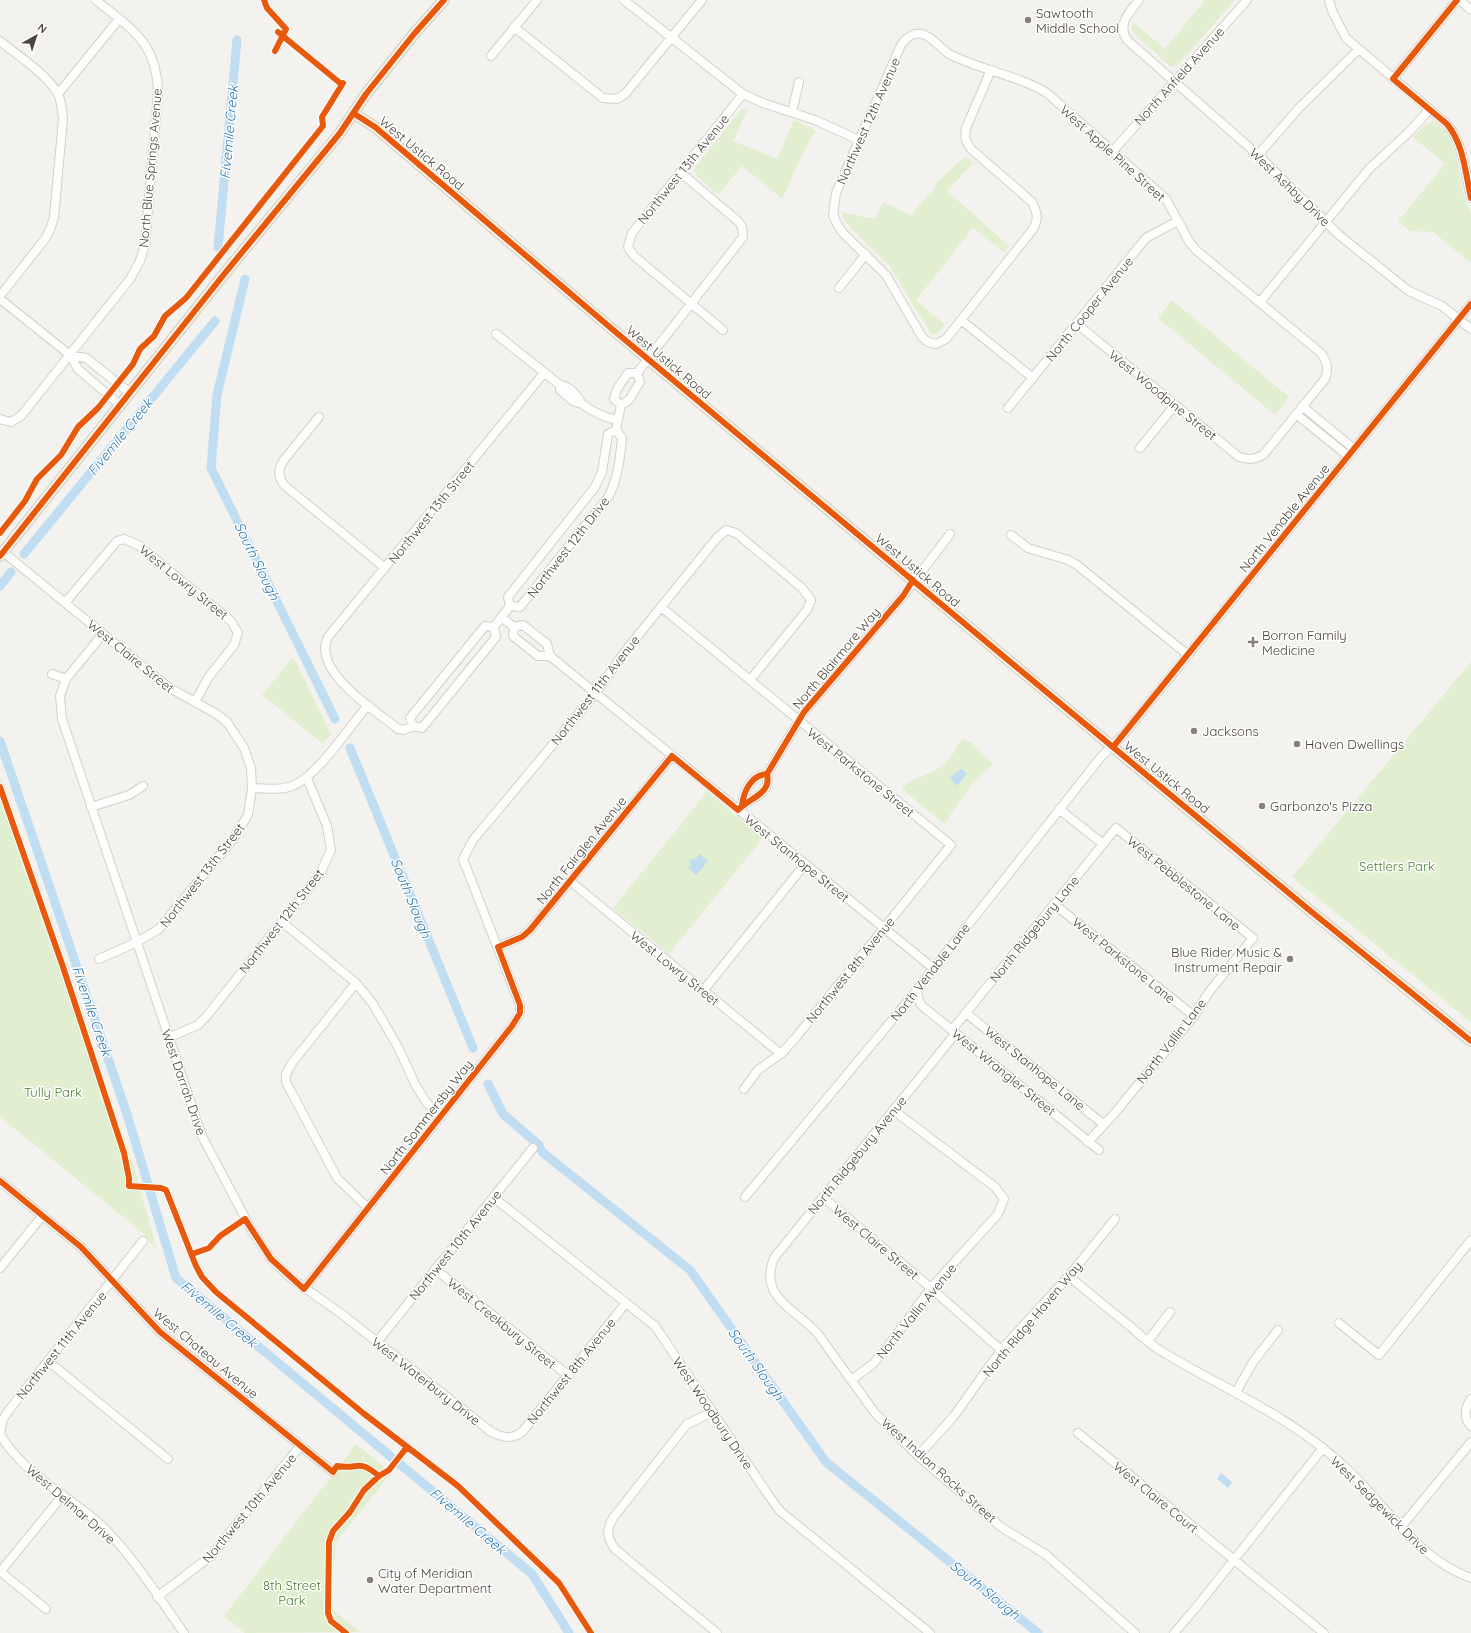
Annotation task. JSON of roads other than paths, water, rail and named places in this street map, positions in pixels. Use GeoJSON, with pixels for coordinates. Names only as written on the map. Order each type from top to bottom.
{"type":"FeatureCollection","features":[{"type":"Feature","properties":{"kind":"main road"},"geometry":{"type":"LineString","coordinates":[[2,554],[260,230],[340,133],[366,94],[414,34],[444,0]]}},
{"type":"Feature","properties":{"kind":"main road","name":"West Ustick Road"},"geometry":{"type":"LineString","coordinates":[[353,113],[375,127],[648,360],[1308,909],[1471,1041]]}},
{"type":"Feature","properties":{"kind":"street"},"geometry":{"type":"LineString","coordinates":[[58,94],[119,19],[96,0]]}},
{"type":"Feature","properties":{"kind":"street"},"geometry":{"type":"LineString","coordinates":[[491,56],[537,0]]}},
{"type":"Feature","properties":{"kind":"street"},"geometry":{"type":"LineString","coordinates":[[624,0],[743,94],[763,103],[792,112],[859,140]]}},
{"type":"Feature","properties":{"kind":"street"},"geometry":{"type":"LineString","coordinates":[[514,27],[603,98],[617,100],[626,94],[702,0]]}},
{"type":"Feature","properties":{"kind":"street","name":"West Ashby Drive"},"geometry":{"type":"LineString","coordinates":[[1139,0],[1126,16],[1123,29],[1127,40],[1258,155],[1325,222],[1408,291],[1436,302],[1471,329]]}},
{"type":"Feature","properties":{"kind":"street","name":"North Anfield Avenue"},"geometry":{"type":"LineString","coordinates":[[1112,152],[1173,81],[1248,0]]}},
{"type":"Feature","properties":{"kind":"street"},"geometry":{"type":"LineString","coordinates":[[1329,0],[1333,13],[1346,38],[1358,50],[1447,124],[1456,137],[1468,173],[1471,198]]}},
{"type":"Feature","properties":{"kind":"street"},"geometry":{"type":"LineString","coordinates":[[1393,79],[1458,0],[1471,10]]}},
{"type":"Feature","properties":{"kind":"street","name":"North Blue Springs Avenue"},"geometry":{"type":"LineString","coordinates":[[0,419],[11,422],[21,416],[130,279],[140,261],[145,244],[158,93],[158,76],[154,60],[138,36],[119,19]]}},
{"type":"Feature","properties":{"kind":"street","name":"West Apple Pine Street"},"geometry":{"type":"LineString","coordinates":[[916,34],[929,38],[955,57],[992,70],[1047,93],[1166,200],[1196,250],[1321,353],[1328,366],[1325,379],[1302,406]]}},
{"type":"Feature","properties":{"kind":"street","name":"Northwest 12th Avenue"},"geometry":{"type":"LineString","coordinates":[[866,254],[844,234],[834,215],[836,193],[901,45],[910,36],[916,34]]}},
{"type":"Feature","properties":{"kind":"street"},"geometry":{"type":"LineString","coordinates":[[0,41],[46,79],[58,94],[62,106],[63,119],[54,217],[50,230],[45,239],[0,296]]}},
{"type":"Feature","properties":{"kind":"street"},"geometry":{"type":"LineString","coordinates":[[1258,155],[1299,108],[1358,50]]}},
{"type":"Feature","properties":{"kind":"street"},"geometry":{"type":"LineString","coordinates":[[839,288],[866,254],[886,275],[922,337],[928,342],[936,344],[946,339],[1033,229],[1037,219],[1032,202],[971,149],[964,137],[966,128],[992,70]]}},
{"type":"Feature","properties":{"kind":"street"},"geometry":{"type":"LineString","coordinates":[[792,112],[799,82]]}},
{"type":"Feature","properties":{"kind":"street","name":"Northwest 13th Avenue"},"geometry":{"type":"LineString","coordinates":[[692,304],[634,256],[628,247],[632,233],[743,94]]}},
{"type":"Feature","properties":{"kind":"street"},"geometry":{"type":"LineString","coordinates":[[1260,302],[1369,169],[1410,131],[1430,109]]}},
{"type":"Feature","properties":{"kind":"street"},"geometry":{"type":"LineString","coordinates":[[648,360],[741,242],[743,233],[739,222],[680,172]]}},
{"type":"Feature","properties":{"kind":"street","name":"North Cooper Avenue"},"geometry":{"type":"LineString","coordinates":[[1008,408],[1146,238],[1178,221]]}},
{"type":"Feature","properties":{"kind":"street"},"geometry":{"type":"LineString","coordinates":[[0,299],[70,355],[78,369],[120,405]]}},
{"type":"Feature","properties":{"kind":"street"},"geometry":{"type":"LineString","coordinates":[[692,304],[723,330]]}},
{"type":"Feature","properties":{"kind":"street","name":"North Venable Avenue"},"geometry":{"type":"LineString","coordinates":[[1114,747],[1471,304]]}},
{"type":"Feature","properties":{"kind":"street"},"geometry":{"type":"LineString","coordinates":[[961,320],[1033,378]]}},
{"type":"Feature","properties":{"kind":"street","name":"West Woodpine Street"},"geometry":{"type":"LineString","coordinates":[[1077,324],[1239,457],[1252,460],[1264,454],[1296,414]]}},
{"type":"Feature","properties":{"kind":"street"},"geometry":{"type":"LineString","coordinates":[[496,334],[560,385],[560,390],[573,401],[582,404],[593,412],[610,419],[618,420]]}},
{"type":"Feature","properties":{"kind":"street"},"geometry":{"type":"LineString","coordinates":[[70,355],[86,358],[130,393]]}},
{"type":"Feature","properties":{"kind":"street","name":"Northwest 12th Drive"},"geometry":{"type":"LineString","coordinates":[[510,606],[520,607],[609,496],[616,482],[620,462],[622,438],[616,430],[620,405],[614,399],[617,390],[628,373],[637,373],[648,360]]}},
{"type":"Feature","properties":{"kind":"street","name":"Northwest 13th Street"},"geometry":{"type":"LineString","coordinates":[[368,705],[345,686],[334,672],[324,653],[324,645],[328,637],[544,373]]}},
{"type":"Feature","properties":{"kind":"street"},"geometry":{"type":"LineString","coordinates":[[620,405],[629,400],[640,382],[637,373]]}},
{"type":"Feature","properties":{"kind":"street"},"geometry":{"type":"LineString","coordinates":[[1140,448],[1175,405]]}},
{"type":"Feature","properties":{"kind":"street"},"geometry":{"type":"LineString","coordinates":[[1348,456],[1296,414],[1302,406],[1354,448]]}},
{"type":"Feature","properties":{"kind":"street"},"geometry":{"type":"LineString","coordinates":[[319,417],[283,461],[279,473],[284,485],[385,568]]}},
{"type":"Feature","properties":{"kind":"street","name":"Northwest 12th Drive"},"geometry":{"type":"LineString","coordinates":[[510,606],[508,597],[595,487],[602,472],[608,434],[616,430]]}},
{"type":"Feature","properties":{"kind":"street","name":"Northwest 11th Avenue"},"geometry":{"type":"LineString","coordinates":[[465,852],[473,840],[595,694],[627,650],[716,539],[726,530],[736,534],[766,558],[802,588],[811,600],[807,610],[750,680]]}},
{"type":"Feature","properties":{"kind":"street"},"geometry":{"type":"LineString","coordinates":[[913,580],[950,534]]}},
{"type":"Feature","properties":{"kind":"street"},"geometry":{"type":"LineString","coordinates":[[1011,535],[1028,548],[1068,560],[1077,565],[1188,655]]}},
{"type":"Feature","properties":{"kind":"street","name":"West Lowry Street"},"geometry":{"type":"LineString","coordinates":[[65,603],[112,546],[124,539],[138,544],[231,621],[238,633],[234,645],[208,678],[195,702]]}},
{"type":"Feature","properties":{"kind":"street","name":"West Claire Street"},"geometry":{"type":"LineString","coordinates":[[2,554],[168,687],[215,713],[227,722],[244,748],[250,768],[252,788]]}},
{"type":"Feature","properties":{"kind":"street","name":"North Blairmore Way"},"geometry":{"type":"LineString","coordinates":[[740,807],[753,800],[763,792],[768,780],[767,774],[799,720],[903,596],[913,580]]}},
{"type":"Feature","properties":{"kind":"street","name":"Northwest 12th Drive"},"geometry":{"type":"LineString","coordinates":[[494,627],[485,626],[410,718],[414,726],[422,728],[496,636],[494,627],[510,606]]}},
{"type":"Feature","properties":{"kind":"street","name":"West Parkstone Street"},"geometry":{"type":"LineString","coordinates":[[661,607],[951,845]]}},
{"type":"Feature","properties":{"kind":"street","name":"West Stanhope Street"},"geometry":{"type":"LineString","coordinates":[[501,617],[514,627]]}},
{"type":"Feature","properties":{"kind":"street","name":"West Stanhope Street"},"geometry":{"type":"LineString","coordinates":[[514,627],[523,625],[547,644],[550,656],[595,694],[672,756],[740,807],[805,864],[933,968]]}},
{"type":"Feature","properties":{"kind":"street","name":"West Stanhope Street"},"geometry":{"type":"LineString","coordinates":[[514,627],[513,636],[538,656],[550,656]]}},
{"type":"Feature","properties":{"kind":"street","name":"West Darrah Drive"},"geometry":{"type":"LineString","coordinates":[[103,634],[66,679],[60,696],[62,720],[170,1037],[202,1136],[252,1231],[271,1258],[304,1289],[343,1315]]}},
{"type":"Feature","properties":{"kind":"street"},"geometry":{"type":"LineString","coordinates":[[52,674],[66,679]]}},
{"type":"Feature","properties":{"kind":"street"},"geometry":{"type":"LineString","coordinates":[[252,788],[274,789],[292,787],[307,778],[368,705],[398,729],[404,730],[414,726]]}},
{"type":"Feature","properties":{"kind":"street","name":"North Venable Lane"},"geometry":{"type":"LineString","coordinates":[[745,1197],[917,989],[1101,757],[1114,747]]}},
{"type":"Feature","properties":{"kind":"street","name":"North Fairglen Avenue"},"geometry":{"type":"LineString","coordinates":[[498,947],[522,937],[530,930],[672,756]]}},
{"type":"Feature","properties":{"kind":"street"},"geometry":{"type":"LineString","coordinates":[[740,807],[743,795],[750,783],[762,774],[767,774]]}},
{"type":"Feature","properties":{"kind":"street","name":"Northwest 12th Street"},"geometry":{"type":"LineString","coordinates":[[170,1037],[198,1024],[206,1017],[320,874],[331,850],[327,826],[307,778]]}},
{"type":"Feature","properties":{"kind":"street"},"geometry":{"type":"LineString","coordinates":[[91,807],[129,795],[143,786]]}},
{"type":"Feature","properties":{"kind":"street","name":"Northwest 13th Street"},"geometry":{"type":"LineString","coordinates":[[99,959],[137,942],[159,929],[233,839],[248,815],[252,788]]}},
{"type":"Feature","properties":{"kind":"street"},"geometry":{"type":"LineString","coordinates":[[1059,809],[1103,844]]}},
{"type":"Feature","properties":{"kind":"street","name":"North Ridgebury Lane"},"geometry":{"type":"LineString","coordinates":[[954,1032],[966,1012],[1116,828]]}},
{"type":"Feature","properties":{"kind":"street","name":"West Pebblestone Lane"},"geometry":{"type":"LineString","coordinates":[[1116,828],[1252,938]]}},
{"type":"Feature","properties":{"kind":"street","name":"Northwest 8th Avenue"},"geometry":{"type":"LineString","coordinates":[[744,1089],[758,1070],[781,1054],[951,845]]}},
{"type":"Feature","properties":{"kind":"street","name":"North Sommersby Way"},"geometry":{"type":"LineString","coordinates":[[304,1289],[441,1117],[520,1014],[520,1005],[463,859],[465,852]]}},
{"type":"Feature","properties":{"kind":"street"},"geometry":{"type":"LineString","coordinates":[[703,991],[805,864]]}},
{"type":"Feature","properties":{"kind":"street","name":"West Lowry Street"},"geometry":{"type":"LineString","coordinates":[[570,881],[781,1054]]}},
{"type":"Feature","properties":{"kind":"street","name":"West Parkstone Lane"},"geometry":{"type":"LineString","coordinates":[[1054,904],[1194,1016]]}},
{"type":"Feature","properties":{"kind":"street"},"geometry":{"type":"LineString","coordinates":[[282,922],[356,983],[373,1004],[398,1047],[415,1084],[426,1102],[441,1117]]}},
{"type":"Feature","properties":{"kind":"street","name":"North Vallin Lane"},"geometry":{"type":"LineString","coordinates":[[1088,1142],[1103,1124],[1114,1114],[1194,1016],[1210,992],[1252,938]]}},
{"type":"Feature","properties":{"kind":"street"},"geometry":{"type":"LineString","coordinates":[[356,983],[292,1063],[286,1074],[286,1082],[337,1178],[368,1208]]}},
{"type":"Feature","properties":{"kind":"street","name":"West Wrangler Street"},"geometry":{"type":"LineString","coordinates":[[917,989],[918,998],[922,1005],[1099,1150]]}},
{"type":"Feature","properties":{"kind":"street","name":"West Stanhope Lane"},"geometry":{"type":"LineString","coordinates":[[966,1012],[1103,1124]]}},
{"type":"Feature","properties":{"kind":"street","name":"North Ridgebury Avenue"},"geometry":{"type":"LineString","coordinates":[[769,1282],[769,1270],[774,1258],[894,1110],[954,1032]]}},
{"type":"Feature","properties":{"kind":"street","name":"North Vallin Avenue"},"geometry":{"type":"LineString","coordinates":[[851,1380],[873,1364],[886,1349],[931,1288],[998,1214],[1004,1199],[995,1187],[894,1110]]}},
{"type":"Feature","properties":{"kind":"street","name":"Northwest 10th Avenue"},"geometry":{"type":"LineString","coordinates":[[377,1342],[533,1148]]}},
{"type":"Feature","properties":{"kind":"street","name":"West Chateau Avenue"},"geometry":{"type":"LineString","coordinates":[[0,1181],[81,1247],[160,1332],[332,1472]]}},
{"type":"Feature","properties":{"kind":"street","name":"West Woodbury Drive"},"geometry":{"type":"LineString","coordinates":[[494,1197],[655,1326],[780,1511],[930,1633]]}},
{"type":"Feature","properties":{"kind":"street","name":"West Claire Street"},"geometry":{"type":"LineString","coordinates":[[823,1197],[931,1288],[1001,1350]]}},
{"type":"Feature","properties":{"kind":"street"},"geometry":{"type":"LineString","coordinates":[[0,1268],[43,1215]]}},
{"type":"Feature","properties":{"kind":"street","name":"North Ridge Haven Way"},"geometry":{"type":"LineString","coordinates":[[918,1456],[954,1416],[1001,1350],[1069,1276],[1115,1219]]}},
{"type":"Feature","properties":{"kind":"street"},"geometry":{"type":"LineString","coordinates":[[1339,1323],[1379,1355],[1471,1240]]}},
{"type":"Feature","properties":{"kind":"street","name":"Northwest 11th Avenue"},"geometry":{"type":"LineString","coordinates":[[0,1434],[3,1419],[143,1241]]}},
{"type":"Feature","properties":{"kind":"street","name":"West Creekbury Street"},"geometry":{"type":"LineString","coordinates":[[436,1269],[568,1376]]}},
{"type":"Feature","properties":{"kind":"street","name":"West Sedgewick Drive"},"geometry":{"type":"LineString","coordinates":[[1069,1276],[1166,1354],[1281,1418],[1323,1448],[1371,1492],[1414,1541],[1436,1560],[1471,1578]]}},
{"type":"Feature","properties":{"kind":"street","name":"West Indian Rocks Street"},"geometry":{"type":"LineString","coordinates":[[769,1282],[778,1299],[812,1327],[875,1413],[918,1456],[1001,1526],[1045,1554],[1135,1633]]}},
{"type":"Feature","properties":{"kind":"street","name":"Northwest 8th Avenue"},"geometry":{"type":"LineString","coordinates":[[513,1437],[523,1431],[626,1303]]}},
{"type":"Feature","properties":{"kind":"street"},"geometry":{"type":"LineString","coordinates":[[1148,1341],[1170,1312]]}},
{"type":"Feature","properties":{"kind":"street","name":"West Waterbury Drive"},"geometry":{"type":"LineString","coordinates":[[343,1315],[490,1431],[498,1436],[513,1437]]}},
{"type":"Feature","properties":{"kind":"street"},"geometry":{"type":"LineString","coordinates":[[1236,1392],[1253,1362],[1278,1330]]}},
{"type":"Feature","properties":{"kind":"street"},"geometry":{"type":"LineString","coordinates":[[48,1361],[168,1459]]}},
{"type":"Feature","properties":{"kind":"street"},"geometry":{"type":"LineString","coordinates":[[1471,1399],[1465,1413],[1467,1423],[1471,1426]]}},
{"type":"Feature","properties":{"kind":"street"},"geometry":{"type":"LineString","coordinates":[[713,1412],[687,1424],[613,1518],[608,1526],[608,1534],[615,1549],[717,1633]]}},
{"type":"Feature","properties":{"kind":"street","name":"West Claire Court"},"geometry":{"type":"LineString","coordinates":[[1078,1433],[1234,1560]]}},
{"type":"Feature","properties":{"kind":"street","name":"West Delmar Drive"},"geometry":{"type":"LineString","coordinates":[[0,1434],[13,1454],[101,1526],[121,1547],[184,1633]]}},
{"type":"Feature","properties":{"kind":"street"},"geometry":{"type":"LineString","coordinates":[[1402,1527],[1471,1442]]}},
{"type":"Feature","properties":{"kind":"street","name":"Northwest 10th Avenue"},"geometry":{"type":"LineString","coordinates":[[157,1597],[211,1556],[300,1446]]}},
{"type":"Feature","properties":{"kind":"street"},"geometry":{"type":"LineString","coordinates":[[1174,1633],[1323,1448]]}},
{"type":"Feature","properties":{"kind":"street"},"geometry":{"type":"LineString","coordinates":[[46,1609],[0,1572],[63,1495]]}},
{"type":"Feature","properties":{"kind":"street"},"geometry":{"type":"LineString","coordinates":[[1234,1560],[1324,1633]]}},
{"type":"Feature","properties":{"kind":"water"},"geometry":{"type":"Polygon","coordinates":[[[963,769],[967,774],[957,786],[950,778],[959,770],[963,769]]]}},
{"type":"Feature","properties":{"kind":"water"},"geometry":{"type":"Polygon","coordinates":[[[700,854],[708,861],[696,875],[688,868],[691,864],[689,861],[692,858],[694,860],[700,854]]]}},
{"type":"Feature","properties":{"kind":"water"},"geometry":{"type":"Polygon","coordinates":[[[1221,1473],[1232,1482],[1228,1488],[1217,1479],[1221,1473]]]}},
{"type":"Feature","properties":{"kind":"waterway","name":"Fivemile Creek"},"geometry":{"type":"LineString","coordinates":[[218,247],[237,40]]}},
{"type":"Feature","properties":{"kind":"waterway","name":"South Slough"},"geometry":{"type":"LineString","coordinates":[[245,279],[217,395],[211,468],[335,719]]}},
{"type":"Feature","properties":{"kind":"waterway","name":"Fivemile Creek"},"geometry":{"type":"LineString","coordinates":[[24,554],[215,321]]}},
{"type":"Feature","properties":{"kind":"waterway","name":"Fivemile Creek"},"geometry":{"type":"LineString","coordinates":[[0,586],[11,572]]}},
{"type":"Feature","properties":{"kind":"waterway","name":"Fivemile Creek"},"geometry":{"type":"LineString","coordinates":[[0,741],[127,1114],[176,1278],[532,1574],[569,1633]]}},
{"type":"Feature","properties":{"kind":"waterway","name":"South Slough"},"geometry":{"type":"LineString","coordinates":[[350,748],[473,1048]]}},
{"type":"Feature","properties":{"kind":"waterway","name":"South Slough"},"geometry":{"type":"LineString","coordinates":[[488,1084],[503,1114],[539,1145],[542,1152],[690,1270],[826,1462],[1038,1633]]}},
{"type":"Feature","properties":{"kind":"place","name":"Sawtooth Middle School"},"geometry":{"type":"Point","coordinates":[1028,20]}},
{"type":"Feature","properties":{"kind":"place","name":"Borron Family Medicine"},"geometry":{"type":"Point","coordinates":[1253,642]}},
{"type":"Feature","properties":{"kind":"place","name":"Jacksons"},"geometry":{"type":"Point","coordinates":[1194,731]}},
{"type":"Feature","properties":{"kind":"place","name":"Haven Dwellings"},"geometry":{"type":"Point","coordinates":[1297,744]}},
{"type":"Feature","properties":{"kind":"place","name":"Garbonzo's Pizza"},"geometry":{"type":"Point","coordinates":[1262,806]}},
{"type":"Feature","properties":{"kind":"place","name":"Blue Rider Music & Instrument Repair"},"geometry":{"type":"Point","coordinates":[1290,959]}},
{"type":"Feature","properties":{"kind":"place","name":"City of Meridian Water Department"},"geometry":{"type":"Point","coordinates":[370,1580]}},
{"type":"Feature","properties":{"kind":"park label","name":"Settlers Park"},"geometry":{"type":"Point","coordinates":[1397,866]}},
{"type":"Feature","properties":{"kind":"park label","name":"Tully Park"},"geometry":{"type":"Point","coordinates":[53,1092]}},
{"type":"Feature","properties":{"kind":"park label","name":"8th Street Park"},"geometry":{"type":"Point","coordinates":[292,1592]}}]}
